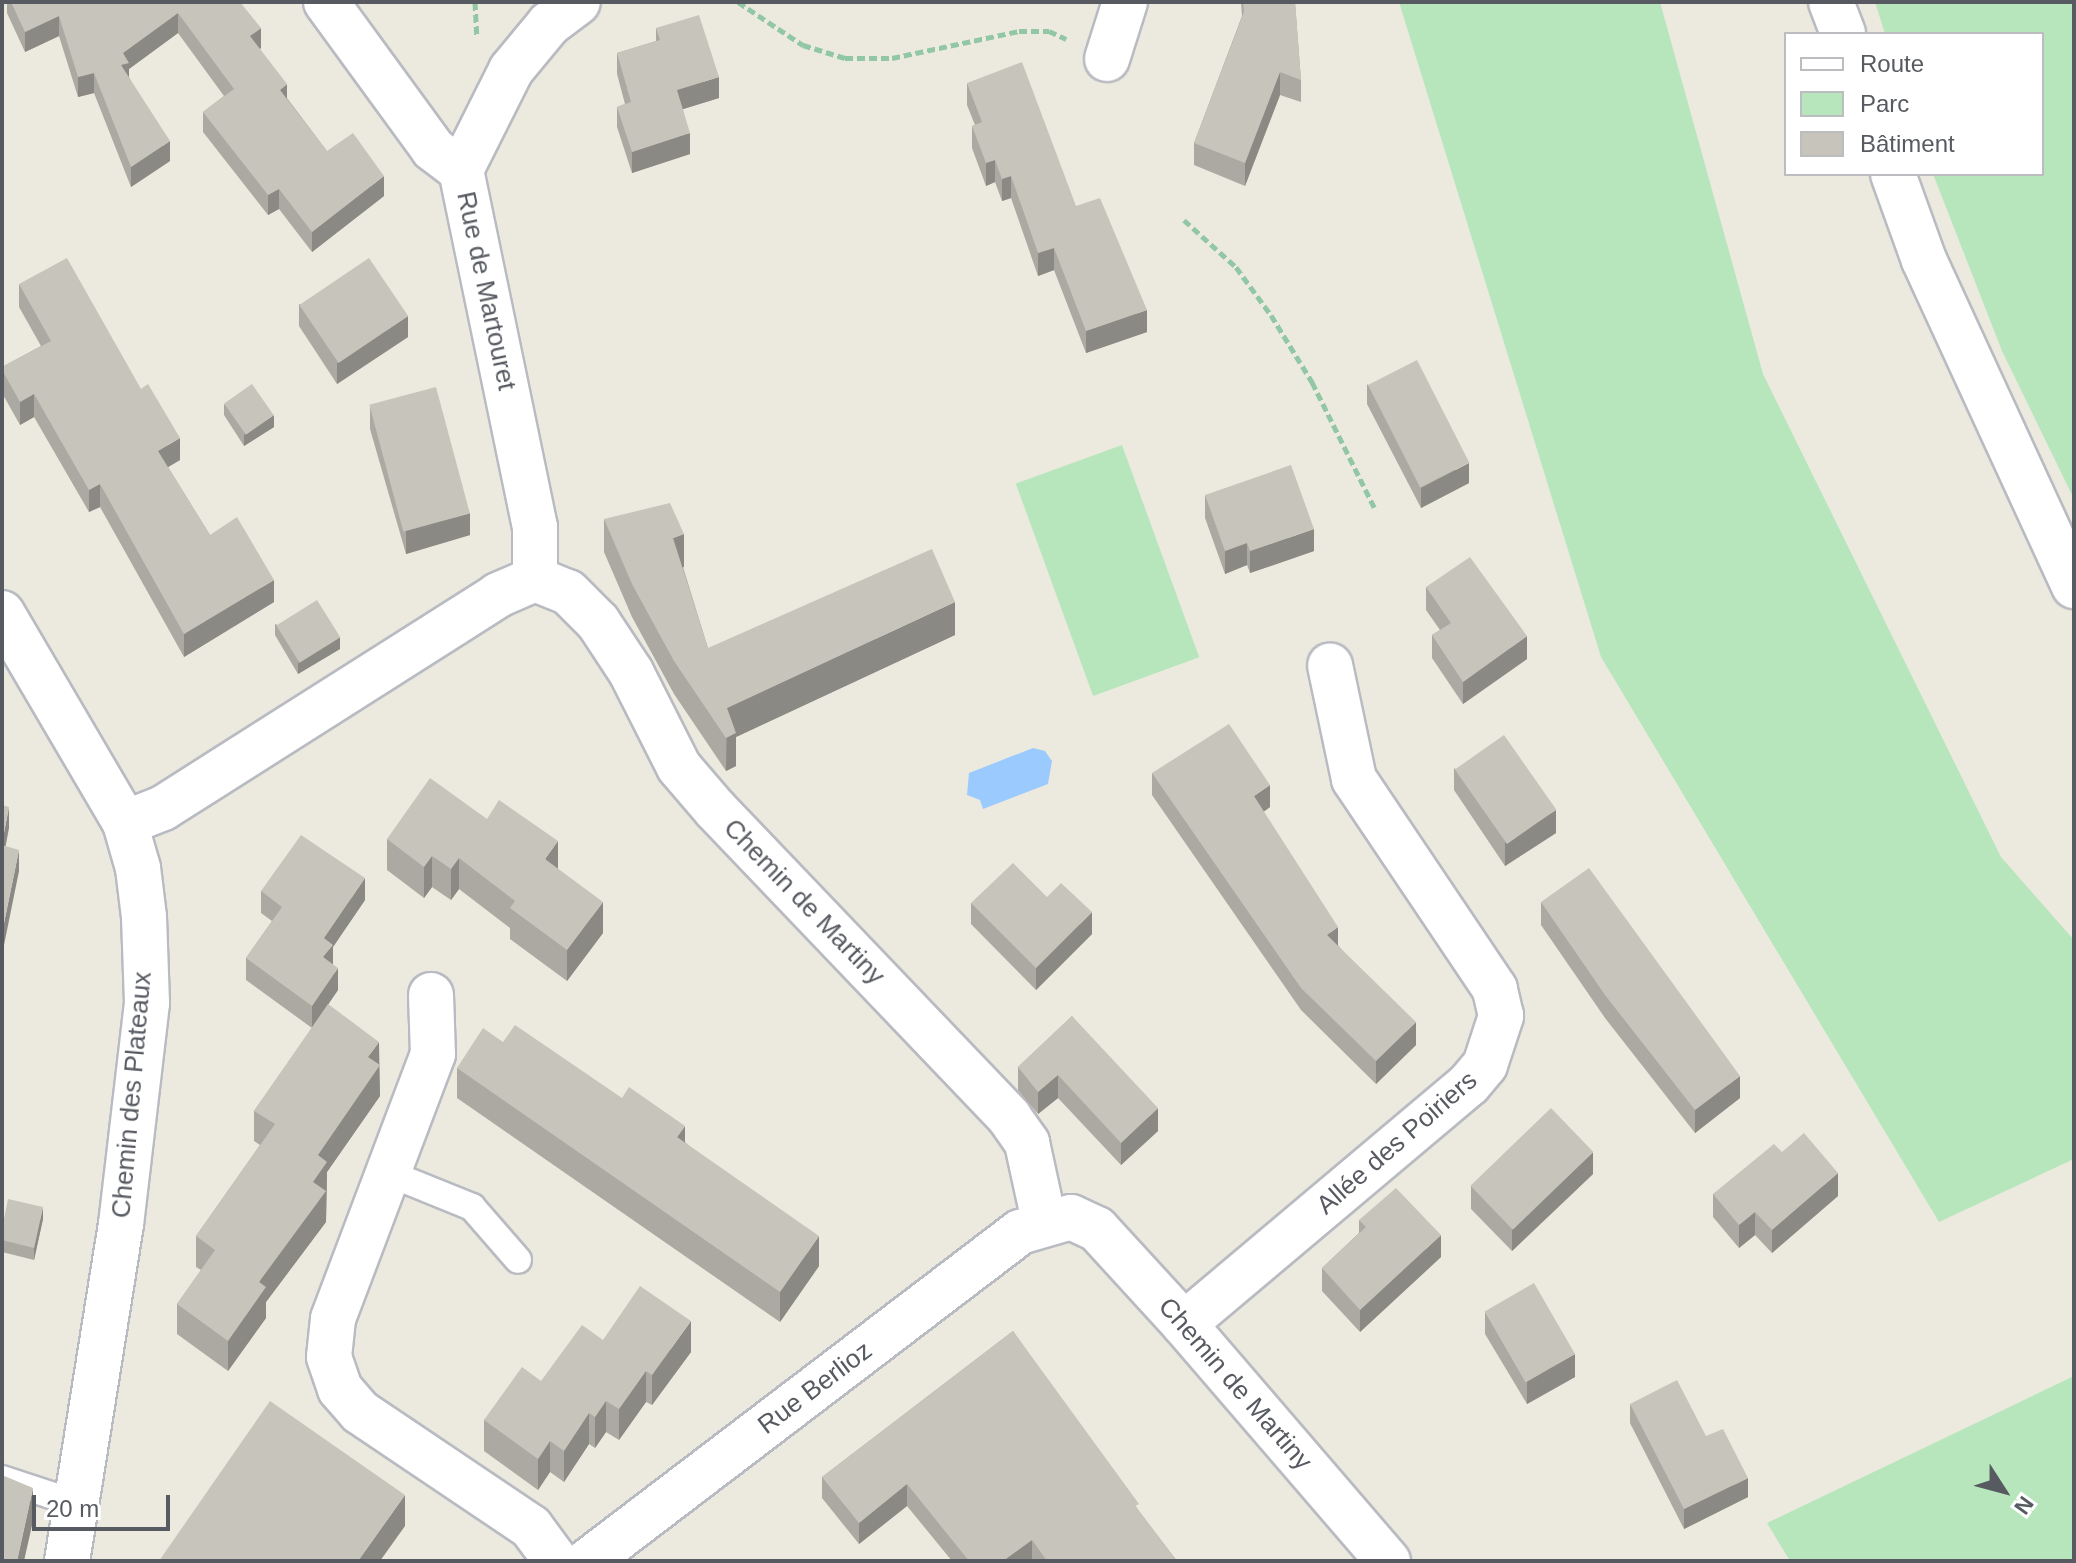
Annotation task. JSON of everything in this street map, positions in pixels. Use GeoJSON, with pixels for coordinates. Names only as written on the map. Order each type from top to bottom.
{"type":"FeatureCollection","features":[{"type":"Feature","properties":{"kind":"street","name":"Rue de Martouret"},"geometry":{"type":"LineString","coordinates":[[326,2],[433,149],[461,170],[535,527],[535,579]]}},
{"type":"Feature","properties":{"kind":"street"},"geometry":{"type":"LineString","coordinates":[[461,170],[511,70],[549,24],[578,2]]}},
{"type":"Feature","properties":{"kind":"street"},"geometry":{"type":"LineString","coordinates":[[1107,59],[1125,2]]}},
{"type":"Feature","properties":{"kind":"street"},"geometry":{"type":"LineString","coordinates":[[1831,2],[1842,32]]}},
{"type":"Feature","properties":{"kind":"street"},"geometry":{"type":"LineString","coordinates":[[1894,176],[1924,260],[2074,586]]}},
{"type":"Feature","properties":{"kind":"street"},"geometry":{"type":"LineString","coordinates":[[125,823],[163,808],[498,595],[535,579]]}},
{"type":"Feature","properties":{"kind":"street","name":"Chemin de Martiny"},"geometry":{"type":"LineString","coordinates":[[535,579],[568,592],[598,622],[631,672],[679,767],[1009,1117],[1027,1143],[1044,1221],[1071,1217],[1097,1229],[1184,1324],[1388,1561]]}},
{"type":"Feature","properties":{"kind":"street","name":"Chemin des Plateaux"},"geometry":{"type":"LineString","coordinates":[[2,613],[125,823],[138,868],[147,1003],[121,1224],[67,1561]]}},
{"type":"Feature","properties":{"kind":"street","name":"Allée des Poiriers"},"geometry":{"type":"LineString","coordinates":[[1184,1324],[1469,1084],[1485,1065],[1501,1016],[1495,989],[1354,779],[1330,665]]}},
{"type":"Feature","properties":{"kind":"street"},"geometry":{"type":"LineString","coordinates":[[431,995],[433,1054],[333,1319],[329,1357],[340,1389],[360,1412],[531,1527],[556,1561]]}},
{"type":"Feature","properties":{"kind":"street","name":"Rue Berlioz"},"geometry":{"type":"LineString","coordinates":[[588,1561],[1020,1232],[1044,1221]]}},
{"type":"Feature","properties":{"kind":"lane"},"geometry":{"type":"LineString","coordinates":[[388,1173],[472,1207],[518,1260]]}},
{"type":"Feature","properties":{"kind":"lane"},"geometry":{"type":"LineString","coordinates":[[2,1479],[78,1504]]}},
{"type":"Feature","properties":{"kind":"path"},"geometry":{"type":"LineString","coordinates":[[738,2],[803,45],[845,58],[892,58],[1019,31],[1049,31],[1107,59]]}},
{"type":"Feature","properties":{"kind":"path"},"geometry":{"type":"LineString","coordinates":[[1184,220],[1236,267],[1271,315],[1312,382],[1374,507]]}},
{"type":"Feature","properties":{"kind":"green space"},"geometry":{"type":"Polygon","coordinates":[[[1399,2],[1660,2],[1763,374],[2001,857],[2074,940],[2074,1159],[1939,1222],[1601,657],[1399,2]]]}},
{"type":"Feature","properties":{"kind":"green space"},"geometry":{"type":"Polygon","coordinates":[[[1875,2],[2074,2],[2074,499],[2002,351],[1934,176],[2044,176],[2044,32],[1884,32],[1875,2]]]}},
{"type":"Feature","properties":{"kind":"green space"},"geometry":{"type":"Polygon","coordinates":[[[1122,445],[1199,657],[1093,696],[1016,484],[1122,445]]]}},
{"type":"Feature","properties":{"kind":"green space"},"geometry":{"type":"Polygon","coordinates":[[[2074,1376],[2074,1561],[1790,1561],[1767,1523],[2074,1376]]]}},
{"type":"Feature","properties":{"kind":"water"},"geometry":{"type":"Polygon","coordinates":[[[1033,748],[1045,751],[1052,761],[1048,784],[983,809],[980,800],[967,795],[969,773],[1033,748]]]}},
{"type":"Feature","properties":{"kind":"building"},"geometry":{"type":"Polygon","coordinates":[[[11,2],[240,2],[261,28],[250,36],[287,84],[280,90],[327,151],[353,133],[384,176],[312,232],[279,189],[268,195],[203,112],[234,89],[178,13],[123,53],[129,63],[121,65],[170,141],[131,167],[94,73],[78,77],[59,16],[25,32],[11,2]]]}},
{"type":"Feature","properties":{"kind":"building"},"geometry":{"type":"Polygon","coordinates":[[[1243,2],[1295,2],[1301,80],[1280,72],[1245,163],[1194,143],[1244,12],[1243,2]]]}},
{"type":"Feature","properties":{"kind":"building"},"geometry":{"type":"Polygon","coordinates":[[[699,15],[719,77],[677,90],[690,133],[632,152],[617,107],[631,102],[617,53],[660,40],[656,28],[699,15]]]}},
{"type":"Feature","properties":{"kind":"building"},"geometry":{"type":"Polygon","coordinates":[[[1022,62],[1076,206],[1100,198],[1147,310],[1086,331],[1054,248],[1038,253],[1011,176],[1002,179],[995,160],[986,163],[972,126],[982,122],[967,83],[1022,62]]]}},
{"type":"Feature","properties":{"kind":"building"},"geometry":{"type":"Polygon","coordinates":[[[67,258],[141,389],[148,384],[180,438],[158,451],[210,535],[237,517],[274,580],[184,634],[100,484],[89,490],[34,394],[20,402],[2,370],[2,367],[51,341],[19,284],[67,258]]]}},
{"type":"Feature","properties":{"kind":"building"},"geometry":{"type":"Polygon","coordinates":[[[369,258],[408,316],[339,363],[299,305],[369,258]]]}},
{"type":"Feature","properties":{"kind":"building"},"geometry":{"type":"Polygon","coordinates":[[[1417,360],[1469,462],[1420,487],[1368,385],[1417,360]]]}},
{"type":"Feature","properties":{"kind":"building"},"geometry":{"type":"Polygon","coordinates":[[[252,384],[274,415],[246,435],[224,404],[252,384]]]}},
{"type":"Feature","properties":{"kind":"building"},"geometry":{"type":"Polygon","coordinates":[[[436,387],[470,514],[403,531],[369,405],[436,387]]]}},
{"type":"Feature","properties":{"kind":"building"},"geometry":{"type":"Polygon","coordinates":[[[1291,465],[1314,529],[1250,551],[1247,543],[1225,551],[1205,495],[1291,465]]]}},
{"type":"Feature","properties":{"kind":"building"},"geometry":{"type":"Polygon","coordinates":[[[670,503],[684,534],[673,538],[708,648],[932,549],[955,602],[727,708],[736,733],[726,738],[674,661],[632,584],[604,519],[670,503]]]}},
{"type":"Feature","properties":{"kind":"building"},"geometry":{"type":"Polygon","coordinates":[[[1470,557],[1527,636],[1463,682],[1432,635],[1451,623],[1426,587],[1470,557]]]}},
{"type":"Feature","properties":{"kind":"building"},"geometry":{"type":"Polygon","coordinates":[[[317,600],[340,637],[300,663],[276,625],[317,600]]]}},
{"type":"Feature","properties":{"kind":"building"},"geometry":{"type":"Polygon","coordinates":[[[1229,724],[1270,785],[1254,796],[1338,927],[1327,935],[1416,1022],[1376,1061],[1301,988],[1152,773],[1229,724]]]}},
{"type":"Feature","properties":{"kind":"building"},"geometry":{"type":"Polygon","coordinates":[[[1504,735],[1556,810],[1507,844],[1455,769],[1504,735]]]}},
{"type":"Feature","properties":{"kind":"building"},"geometry":{"type":"Polygon","coordinates":[[[430,778],[487,819],[499,800],[558,841],[545,859],[603,902],[567,950],[510,908],[515,901],[459,858],[451,869],[432,856],[424,867],[387,839],[430,778]]]}},
{"type":"Feature","properties":{"kind":"building"},"geometry":{"type":"Polygon","coordinates":[[[2,805],[9,807],[2,843],[2,805]]]}},
{"type":"Feature","properties":{"kind":"building"},"geometry":{"type":"Polygon","coordinates":[[[301,835],[365,878],[324,938],[333,945],[323,957],[338,968],[312,1006],[246,958],[282,907],[261,891],[301,835]]]}},
{"type":"Feature","properties":{"kind":"building"},"geometry":{"type":"Polygon","coordinates":[[[2,845],[19,850],[2,933],[2,845]]]}},
{"type":"Feature","properties":{"kind":"building"},"geometry":{"type":"Polygon","coordinates":[[[1013,863],[1047,897],[1061,883],[1092,912],[1036,968],[971,903],[1013,863]]]}},
{"type":"Feature","properties":{"kind":"building"},"geometry":{"type":"Polygon","coordinates":[[[1589,868],[1740,1076],[1695,1110],[1605,995],[1541,902],[1589,868]]]}},
{"type":"Feature","properties":{"kind":"building"},"geometry":{"type":"Polygon","coordinates":[[[328,1004],[379,1042],[368,1057],[380,1065],[318,1155],[327,1162],[313,1182],[326,1191],[259,1282],[266,1287],[228,1341],[177,1304],[215,1250],[196,1236],[275,1124],[254,1111],[328,1004]]]}},
{"type":"Feature","properties":{"kind":"building"},"geometry":{"type":"Polygon","coordinates":[[[1072,1016],[1158,1108],[1121,1143],[1058,1075],[1038,1092],[1018,1067],[1072,1016]]]}},
{"type":"Feature","properties":{"kind":"building"},"geometry":{"type":"Polygon","coordinates":[[[515,1025],[622,1098],[629,1087],[685,1126],[677,1137],[819,1236],[780,1292],[457,1068],[483,1028],[503,1042],[515,1025]]]}},
{"type":"Feature","properties":{"kind":"building"},"geometry":{"type":"Polygon","coordinates":[[[1551,1108],[1593,1152],[1513,1230],[1470,1186],[1551,1108]]]}},
{"type":"Feature","properties":{"kind":"building"},"geometry":{"type":"Polygon","coordinates":[[[1804,1133],[1838,1173],[1772,1230],[1755,1212],[1739,1225],[1713,1194],[1774,1144],[1782,1152],[1804,1133]]]}},
{"type":"Feature","properties":{"kind":"building"},"geometry":{"type":"Polygon","coordinates":[[[1396,1188],[1441,1235],[1360,1310],[1322,1268],[1366,1227],[1359,1220],[1396,1188]]]}},
{"type":"Feature","properties":{"kind":"building"},"geometry":{"type":"Polygon","coordinates":[[[8,1199],[43,1207],[34,1248],[2,1240],[8,1199]]]}},
{"type":"Feature","properties":{"kind":"building"},"geometry":{"type":"Polygon","coordinates":[[[1534,1283],[1575,1354],[1526,1383],[1485,1312],[1534,1283]]]}},
{"type":"Feature","properties":{"kind":"building"},"geometry":{"type":"Polygon","coordinates":[[[640,1286],[691,1321],[652,1375],[646,1371],[619,1409],[606,1401],[595,1417],[589,1413],[564,1451],[550,1441],[538,1459],[484,1420],[522,1367],[541,1381],[582,1325],[603,1340],[640,1286]]]}},
{"type":"Feature","properties":{"kind":"building"},"geometry":{"type":"Polygon","coordinates":[[[1013,1331],[1177,1561],[1047,1561],[1032,1540],[1003,1561],[969,1561],[907,1484],[859,1523],[822,1477],[1013,1331]]]}},
{"type":"Feature","properties":{"kind":"building"},"geometry":{"type":"Polygon","coordinates":[[[1677,1380],[1706,1436],[1723,1429],[1748,1478],[1684,1509],[1630,1404],[1677,1380]]]}},
{"type":"Feature","properties":{"kind":"building"},"geometry":{"type":"Polygon","coordinates":[[[270,1401],[405,1495],[358,1561],[159,1561],[270,1401]]]}},
{"type":"Feature","properties":{"kind":"building"},"geometry":{"type":"Polygon","coordinates":[[[2,1475],[33,1488],[17,1561],[2,1561],[2,1475]]]}}]}
